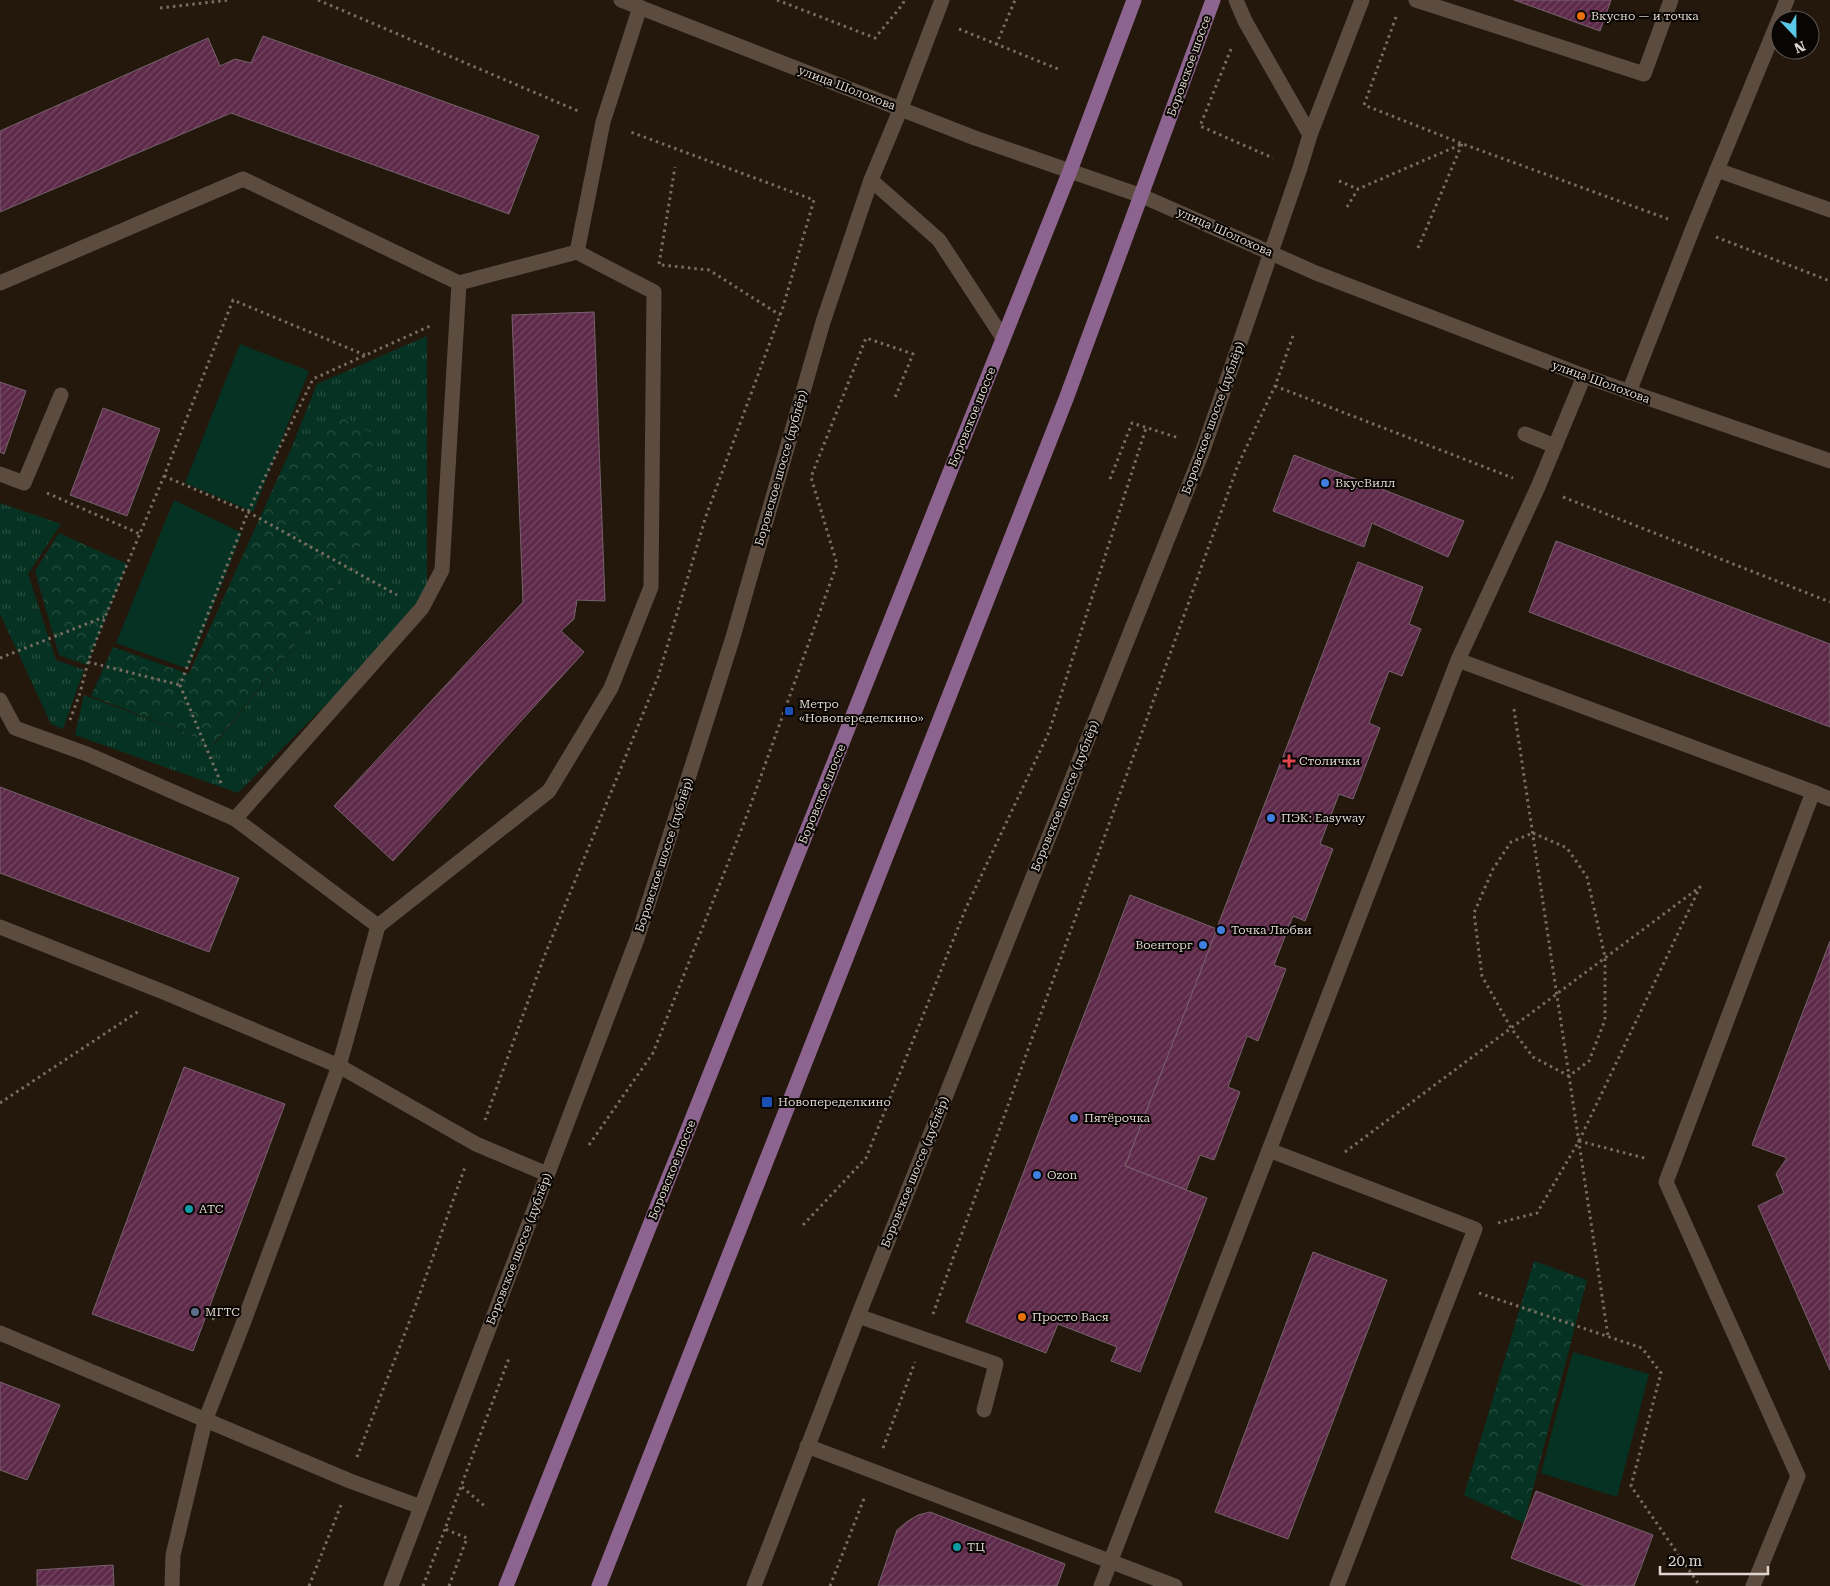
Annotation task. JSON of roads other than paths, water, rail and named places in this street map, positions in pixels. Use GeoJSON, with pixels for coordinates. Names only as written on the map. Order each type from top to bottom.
{"type":"FeatureCollection","features":[{"type":"Feature","properties":{"kind":"main road","name":"Боровское шоссе"},"geometry":{"type":"LineString","coordinates":[[506,1586],[1070,171],[1134,0]]}},
{"type":"Feature","properties":{"kind":"main road","name":"Боровское шоссе"},"geometry":{"type":"LineString","coordinates":[[599,1586],[1066,399],[1213,0]]}},
{"type":"Feature","properties":{"kind":"street","name":"улица Шолохова"},"geometry":{"type":"LineString","coordinates":[[621,0],[975,138],[1142,196],[1316,273],[1584,376],[1830,460]]}},
{"type":"Feature","properties":{"kind":"street","name":"Боровское шоссе (дублёр)"},"geometry":{"type":"LineString","coordinates":[[391,1586],[638,939],[733,637],[823,322],[871,180],[942,0]]}},
{"type":"Feature","properties":{"kind":"street"},"geometry":{"type":"LineString","coordinates":[[1236,0],[1245,21],[1310,135]]}},
{"type":"Feature","properties":{"kind":"street","name":"Боровское шоссе (дублёр)"},"geometry":{"type":"LineString","coordinates":[[754,1586],[858,1316],[1203,450],[1310,135],[1362,0]]}},
{"type":"Feature","properties":{"kind":"street"},"geometry":{"type":"LineString","coordinates":[[1416,0],[1644,74],[1671,0]]}},
{"type":"Feature","properties":{"kind":"street"},"geometry":{"type":"LineString","coordinates":[[1629,392],[1693,228],[1787,0]]}},
{"type":"Feature","properties":{"kind":"street"},"geometry":{"type":"LineString","coordinates":[[577,252],[603,122],[640,7]]}},
{"type":"Feature","properties":{"kind":"street"},"geometry":{"type":"LineString","coordinates":[[1717,170],[1830,210]]}},
{"type":"Feature","properties":{"kind":"street"},"geometry":{"type":"LineString","coordinates":[[0,284],[242,179],[458,284],[577,252],[654,292],[651,588],[611,688],[549,791],[378,926],[339,1066],[242,1329],[205,1421],[173,1555],[172,1586]]}},
{"type":"Feature","properties":{"kind":"street"},"geometry":{"type":"LineString","coordinates":[[871,180],[939,240],[1003,338]]}},
{"type":"Feature","properties":{"kind":"street"},"geometry":{"type":"LineString","coordinates":[[235,819],[422,608],[442,570],[458,314],[458,284]]}},
{"type":"Feature","properties":{"kind":"street"},"geometry":{"type":"LineString","coordinates":[[1101,1586],[1458,660],[1538,487],[1584,376]]}},
{"type":"Feature","properties":{"kind":"street"},"geometry":{"type":"LineString","coordinates":[[0,474],[24,483],[61,395]]}},
{"type":"Feature","properties":{"kind":"street"},"geometry":{"type":"LineString","coordinates":[[1525,434],[1555,446]]}},
{"type":"Feature","properties":{"kind":"street"},"geometry":{"type":"LineString","coordinates":[[1458,660],[1830,799]]}},
{"type":"Feature","properties":{"kind":"street"},"geometry":{"type":"LineString","coordinates":[[0,700],[15,728],[87,754],[235,819],[378,926]]}},
{"type":"Feature","properties":{"kind":"street"},"geometry":{"type":"LineString","coordinates":[[1753,1586],[1798,1476],[1666,1182],[1813,792]]}},
{"type":"Feature","properties":{"kind":"street"},"geometry":{"type":"LineString","coordinates":[[0,927],[166,993],[339,1066],[476,1144],[547,1174]]}},
{"type":"Feature","properties":{"kind":"street"},"geometry":{"type":"LineString","coordinates":[[1269,1150],[1475,1229],[1337,1586]]}},
{"type":"Feature","properties":{"kind":"street"},"geometry":{"type":"LineString","coordinates":[[858,1316],[996,1364],[984,1410]]}},
{"type":"Feature","properties":{"kind":"street"},"geometry":{"type":"LineString","coordinates":[[0,1333],[350,1481],[421,1507]]}},
{"type":"Feature","properties":{"kind":"street"},"geometry":{"type":"LineString","coordinates":[[807,1446],[1174,1586]]}},
{"type":"Feature","properties":{"kind":"place","name":"Вкусно — и точка"},"geometry":{"type":"Point","coordinates":[1581,16]}},
{"type":"Feature","properties":{"kind":"place","name":"ВкусВилл"},"geometry":{"type":"Point","coordinates":[1325,483]}},
{"type":"Feature","properties":{"kind":"place","name":"Метро «Новопеределкино»"},"geometry":{"type":"Point","coordinates":[789,711]}},
{"type":"Feature","properties":{"kind":"place","name":"Столички"},"geometry":{"type":"Point","coordinates":[1289,761]}},
{"type":"Feature","properties":{"kind":"place","name":"ПЭК: Easyway"},"geometry":{"type":"Point","coordinates":[1271,818]}},
{"type":"Feature","properties":{"kind":"place","name":"Точка Любви"},"geometry":{"type":"Point","coordinates":[1221,930]}},
{"type":"Feature","properties":{"kind":"place","name":"Военторг"},"geometry":{"type":"Point","coordinates":[1203,945]}},
{"type":"Feature","properties":{"kind":"place","name":"Новопеределкино"},"geometry":{"type":"Point","coordinates":[767,1102]}},
{"type":"Feature","properties":{"kind":"place","name":"Пятёрочка"},"geometry":{"type":"Point","coordinates":[1074,1118]}},
{"type":"Feature","properties":{"kind":"place","name":"Ozon"},"geometry":{"type":"Point","coordinates":[1037,1175]}},
{"type":"Feature","properties":{"kind":"place","name":"АТС"},"geometry":{"type":"Point","coordinates":[189,1209]}},
{"type":"Feature","properties":{"kind":"place","name":"МГТС"},"geometry":{"type":"Point","coordinates":[195,1312]}},
{"type":"Feature","properties":{"kind":"place","name":"Просто Вася"},"geometry":{"type":"Point","coordinates":[1022,1317]}},
{"type":"Feature","properties":{"kind":"place","name":"ТЦ"},"geometry":{"type":"Point","coordinates":[957,1547]}}]}
